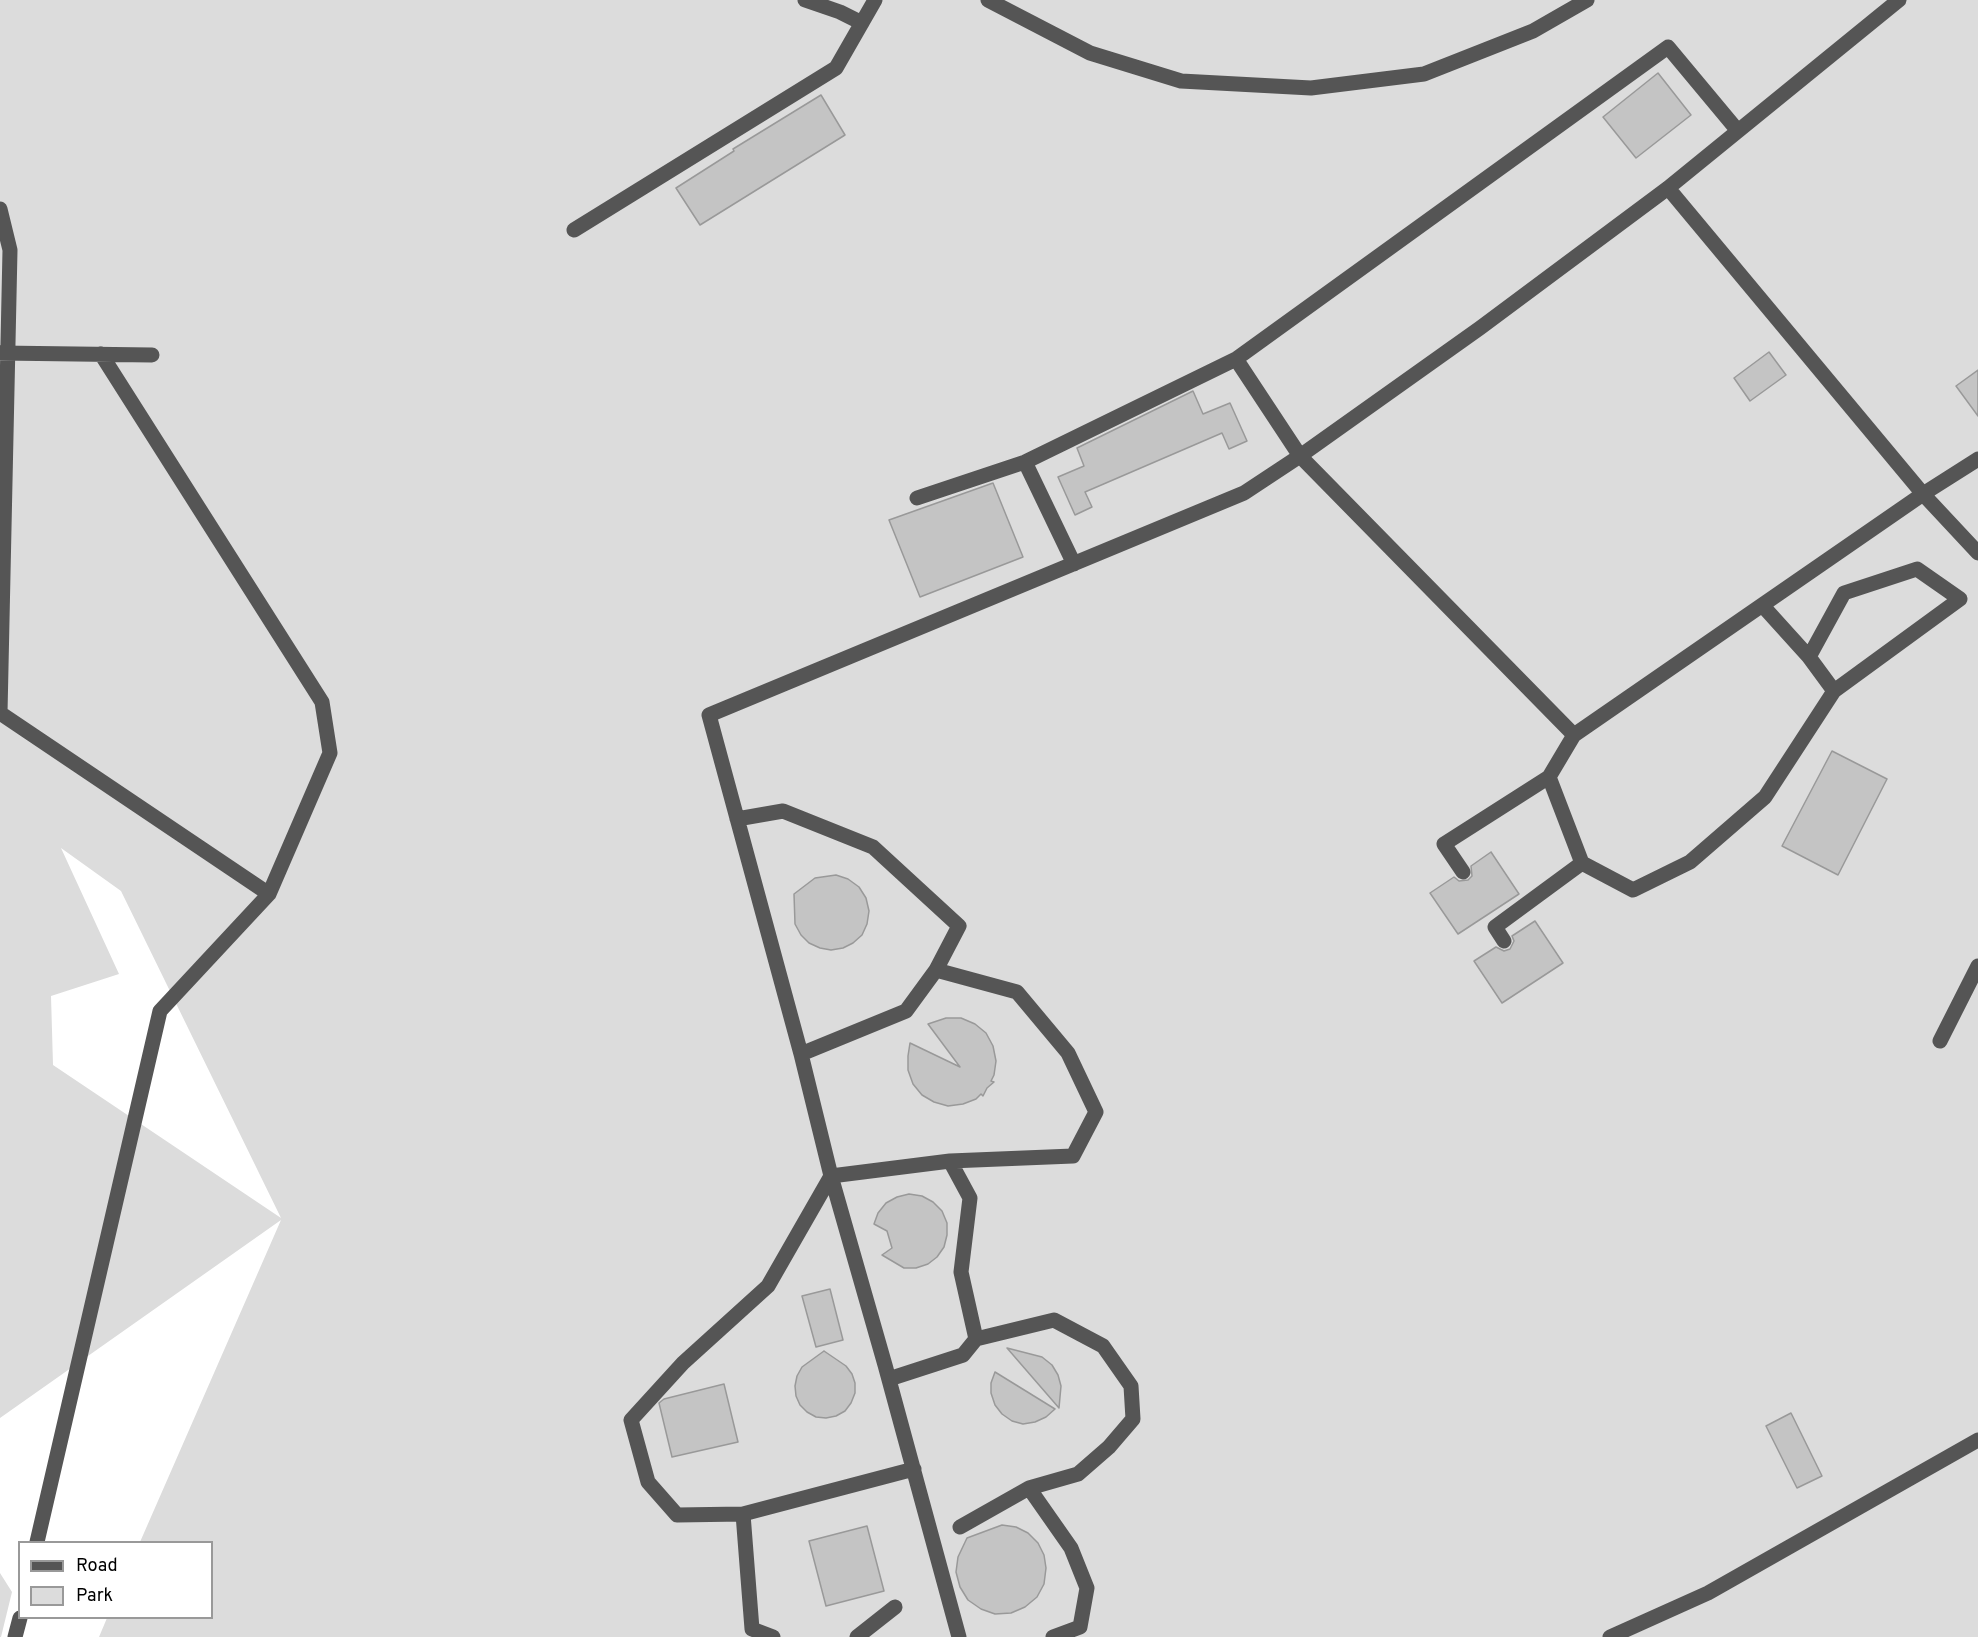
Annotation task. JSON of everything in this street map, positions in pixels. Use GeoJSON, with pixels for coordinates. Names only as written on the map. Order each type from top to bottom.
{"type":"FeatureCollection","features":[{"type":"Feature","properties":{"kind":"street"},"geometry":{"type":"LineString","coordinates":[[805,0],[840,12],[862,23]]}},
{"type":"Feature","properties":{"kind":"street"},"geometry":{"type":"LineString","coordinates":[[574,230],[836,68],[875,0]]}},
{"type":"Feature","properties":{"kind":"street"},"geometry":{"type":"LineString","coordinates":[[988,0],[1090,53],[1181,81],[1311,88],[1424,74],[1533,31],[1587,0]]}},
{"type":"Feature","properties":{"kind":"street"},"geometry":{"type":"LineString","coordinates":[[959,1637],[831,1176],[801,1054],[709,716],[1244,493],[1480,328],[1668,188],[1899,0]]}},
{"type":"Feature","properties":{"kind":"street"},"geometry":{"type":"LineString","coordinates":[[917,498],[1025,462],[1236,359],[1668,47],[1738,131]]}},
{"type":"Feature","properties":{"kind":"street"},"geometry":{"type":"LineString","coordinates":[[1668,188],[1923,494],[1978,553]]}},
{"type":"Feature","properties":{"kind":"street"},"geometry":{"type":"LineString","coordinates":[[0,209],[10,250],[4,353],[0,713],[269,894]]}},
{"type":"Feature","properties":{"kind":"street"},"geometry":{"type":"LineString","coordinates":[[4,353],[152,355]]}},
{"type":"Feature","properties":{"kind":"street"},"geometry":{"type":"LineString","coordinates":[[37,1541],[160,1011],[269,894],[330,753],[322,702],[101,354]]}},
{"type":"Feature","properties":{"kind":"street"},"geometry":{"type":"LineString","coordinates":[[1236,359],[1300,456],[1574,735]]}},
{"type":"Feature","properties":{"kind":"street"},"geometry":{"type":"LineString","coordinates":[[1462,872],[1444,844],[1549,777],[1574,735],[1923,494],[1978,459]]}},
{"type":"Feature","properties":{"kind":"street"},"geometry":{"type":"LineString","coordinates":[[1025,462],[1074,564]]}},
{"type":"Feature","properties":{"kind":"street"},"geometry":{"type":"LineString","coordinates":[[1549,777],[1582,863],[1633,890],[1690,862],[1766,797],[1834,691],[1960,599],[1917,569],[1844,593],[1809,657]]}},
{"type":"Feature","properties":{"kind":"street"},"geometry":{"type":"LineString","coordinates":[[1762,605],[1809,657],[1834,691]]}},
{"type":"Feature","properties":{"kind":"street"},"geometry":{"type":"LineString","coordinates":[[737,819],[783,811],[873,847],[959,926],[936,970],[906,1011],[801,1054]]}},
{"type":"Feature","properties":{"kind":"street"},"geometry":{"type":"LineString","coordinates":[[1504,941],[1495,927],[1582,863]]}},
{"type":"Feature","properties":{"kind":"street"},"geometry":{"type":"LineString","coordinates":[[1940,1041],[1978,966]]}},
{"type":"Feature","properties":{"kind":"street"},"geometry":{"type":"LineString","coordinates":[[831,1176],[950,1161],[1073,1156],[1096,1113],[1068,1053],[1017,992],[936,970]]}},
{"type":"Feature","properties":{"kind":"street"},"geometry":{"type":"LineString","coordinates":[[950,1161],[970,1198],[961,1272],[976,1339]]}},
{"type":"Feature","properties":{"kind":"street"},"geometry":{"type":"LineString","coordinates":[[831,1176],[768,1286],[683,1363],[631,1420],[648,1482],[677,1515],[743,1514],[914,1469]]}},
{"type":"Feature","properties":{"kind":"street"},"geometry":{"type":"LineString","coordinates":[[889,1379],[963,1355],[976,1339],[1054,1320],[1103,1346],[1131,1386],[1133,1419],[1109,1447],[1078,1474],[1029,1488],[960,1527]]}},
{"type":"Feature","properties":{"kind":"street"},"geometry":{"type":"LineString","coordinates":[[1610,1637],[1708,1593],[1978,1440]]}},
{"type":"Feature","properties":{"kind":"street"},"geometry":{"type":"LineString","coordinates":[[1029,1488],[1071,1548],[1087,1588],[1080,1627],[1053,1637]]}},
{"type":"Feature","properties":{"kind":"street"},"geometry":{"type":"LineString","coordinates":[[743,1514],[752,1629],[773,1637]]}},
{"type":"Feature","properties":{"kind":"street"},"geometry":{"type":"LineString","coordinates":[[857,1637],[895,1607]]}},
{"type":"Feature","properties":{"kind":"street"},"geometry":{"type":"LineString","coordinates":[[15,1637],[20,1619]]}},
{"type":"Feature","properties":{"kind":"green space"},"geometry":{"type":"Polygon","coordinates":[[[0,0],[1978,0],[1978,1637],[99,1637],[107,1619],[213,1619],[213,1541],[140,1541],[281,1220],[0,1418],[0,0]],[[61,848],[119,974],[51,996],[53,1065],[281,1218],[121,891],[61,848]]]}},
{"type":"Feature","properties":{"kind":"green space"},"geometry":{"type":"Polygon","coordinates":[[[0,1573],[12,1592],[1,1637],[0,1637],[0,1573]]]}},
{"type":"Feature","properties":{"kind":"building"},"geometry":{"type":"Polygon","coordinates":[[[1658,73],[1691,115],[1636,158],[1603,117],[1658,73]]]}},
{"type":"Feature","properties":{"kind":"building"},"geometry":{"type":"Polygon","coordinates":[[[821,95],[845,135],[700,225],[676,188],[734,151],[733,149],[821,95]]]}},
{"type":"Feature","properties":{"kind":"building"},"geometry":{"type":"Polygon","coordinates":[[[1769,352],[1786,375],[1750,401],[1734,378],[1769,352]]]}},
{"type":"Feature","properties":{"kind":"building"},"geometry":{"type":"Polygon","coordinates":[[[1978,370],[1978,416],[1956,386],[1978,370]]]}},
{"type":"Feature","properties":{"kind":"building"},"geometry":{"type":"Polygon","coordinates":[[[1193,391],[1203,414],[1230,403],[1247,441],[1229,449],[1222,433],[1085,492],[1092,507],[1075,515],[1058,477],[1084,466],[1077,448],[1193,391]]]}},
{"type":"Feature","properties":{"kind":"building"},"geometry":{"type":"Polygon","coordinates":[[[993,483],[1023,557],[920,597],[889,520],[993,483]]]}},
{"type":"Feature","properties":{"kind":"building"},"geometry":{"type":"Polygon","coordinates":[[[1832,751],[1887,779],[1838,875],[1782,846],[1832,751]]]}},
{"type":"Feature","properties":{"kind":"building"},"geometry":{"type":"Polygon","coordinates":[[[1491,852],[1519,894],[1458,934],[1430,893],[1454,877],[1459,881],[1468,880],[1472,876],[1471,866],[1491,852]]]}},
{"type":"Feature","properties":{"kind":"building"},"geometry":{"type":"Polygon","coordinates":[[[836,875],[848,879],[859,887],[866,898],[869,911],[862,935],[843,948],[831,950],[809,943],[801,935],[795,924],[794,894],[815,878],[836,875]]]}},
{"type":"Feature","properties":{"kind":"building"},"geometry":{"type":"Polygon","coordinates":[[[1535,921],[1563,963],[1502,1003],[1474,961],[1496,947],[1504,951],[1510,949],[1514,941],[1512,936],[1535,921]]]}},
{"type":"Feature","properties":{"kind":"building"},"geometry":{"type":"Polygon","coordinates":[[[946,1018],[961,1018],[975,1024],[986,1033],[993,1046],[996,1061],[991,1081],[994,1082],[983,1096],[981,1094],[976,1099],[963,1104],[948,1106],[922,1095],[913,1084],[908,1070],[910,1043],[960,1067],[928,1024],[946,1018]]]}},
{"type":"Feature","properties":{"kind":"building"},"geometry":{"type":"Polygon","coordinates":[[[909,1194],[922,1196],[933,1202],[942,1211],[947,1223],[944,1247],[928,1264],[916,1268],[904,1268],[882,1255],[892,1248],[887,1231],[874,1224],[878,1213],[886,1203],[909,1194]]]}},
{"type":"Feature","properties":{"kind":"building"},"geometry":{"type":"Polygon","coordinates":[[[830,1289],[843,1340],[816,1347],[802,1296],[830,1289]]]}},
{"type":"Feature","properties":{"kind":"building"},"geometry":{"type":"Polygon","coordinates":[[[1007,1348],[1042,1357],[1052,1365],[1061,1386],[1059,1408],[1007,1348]]]}},
{"type":"Feature","properties":{"kind":"building"},"geometry":{"type":"Polygon","coordinates":[[[824,1351],[846,1366],[855,1383],[855,1393],[845,1411],[826,1418],[816,1417],[800,1405],[795,1386],[802,1367],[824,1351]]]}},
{"type":"Feature","properties":{"kind":"building"},"geometry":{"type":"Polygon","coordinates":[[[995,1372],[1055,1409],[1046,1417],[1035,1422],[1023,1424],[1012,1421],[995,1405],[991,1383],[995,1372]]]}},
{"type":"Feature","properties":{"kind":"building"},"geometry":{"type":"Polygon","coordinates":[[[724,1384],[738,1442],[672,1457],[659,1403],[664,1399],[724,1384]]]}},
{"type":"Feature","properties":{"kind":"building"},"geometry":{"type":"Polygon","coordinates":[[[1791,1413],[1822,1476],[1797,1488],[1766,1426],[1791,1413]]]}},
{"type":"Feature","properties":{"kind":"building"},"geometry":{"type":"Polygon","coordinates":[[[1002,1525],[1016,1527],[1028,1533],[1038,1543],[1044,1555],[1046,1568],[1044,1584],[1037,1597],[1025,1607],[1011,1613],[995,1614],[981,1609],[968,1600],[960,1587],[956,1572],[958,1557],[967,1538],[1002,1525]]]}},
{"type":"Feature","properties":{"kind":"building"},"geometry":{"type":"Polygon","coordinates":[[[867,1526],[884,1591],[826,1606],[809,1541],[867,1526]]]}}]}
